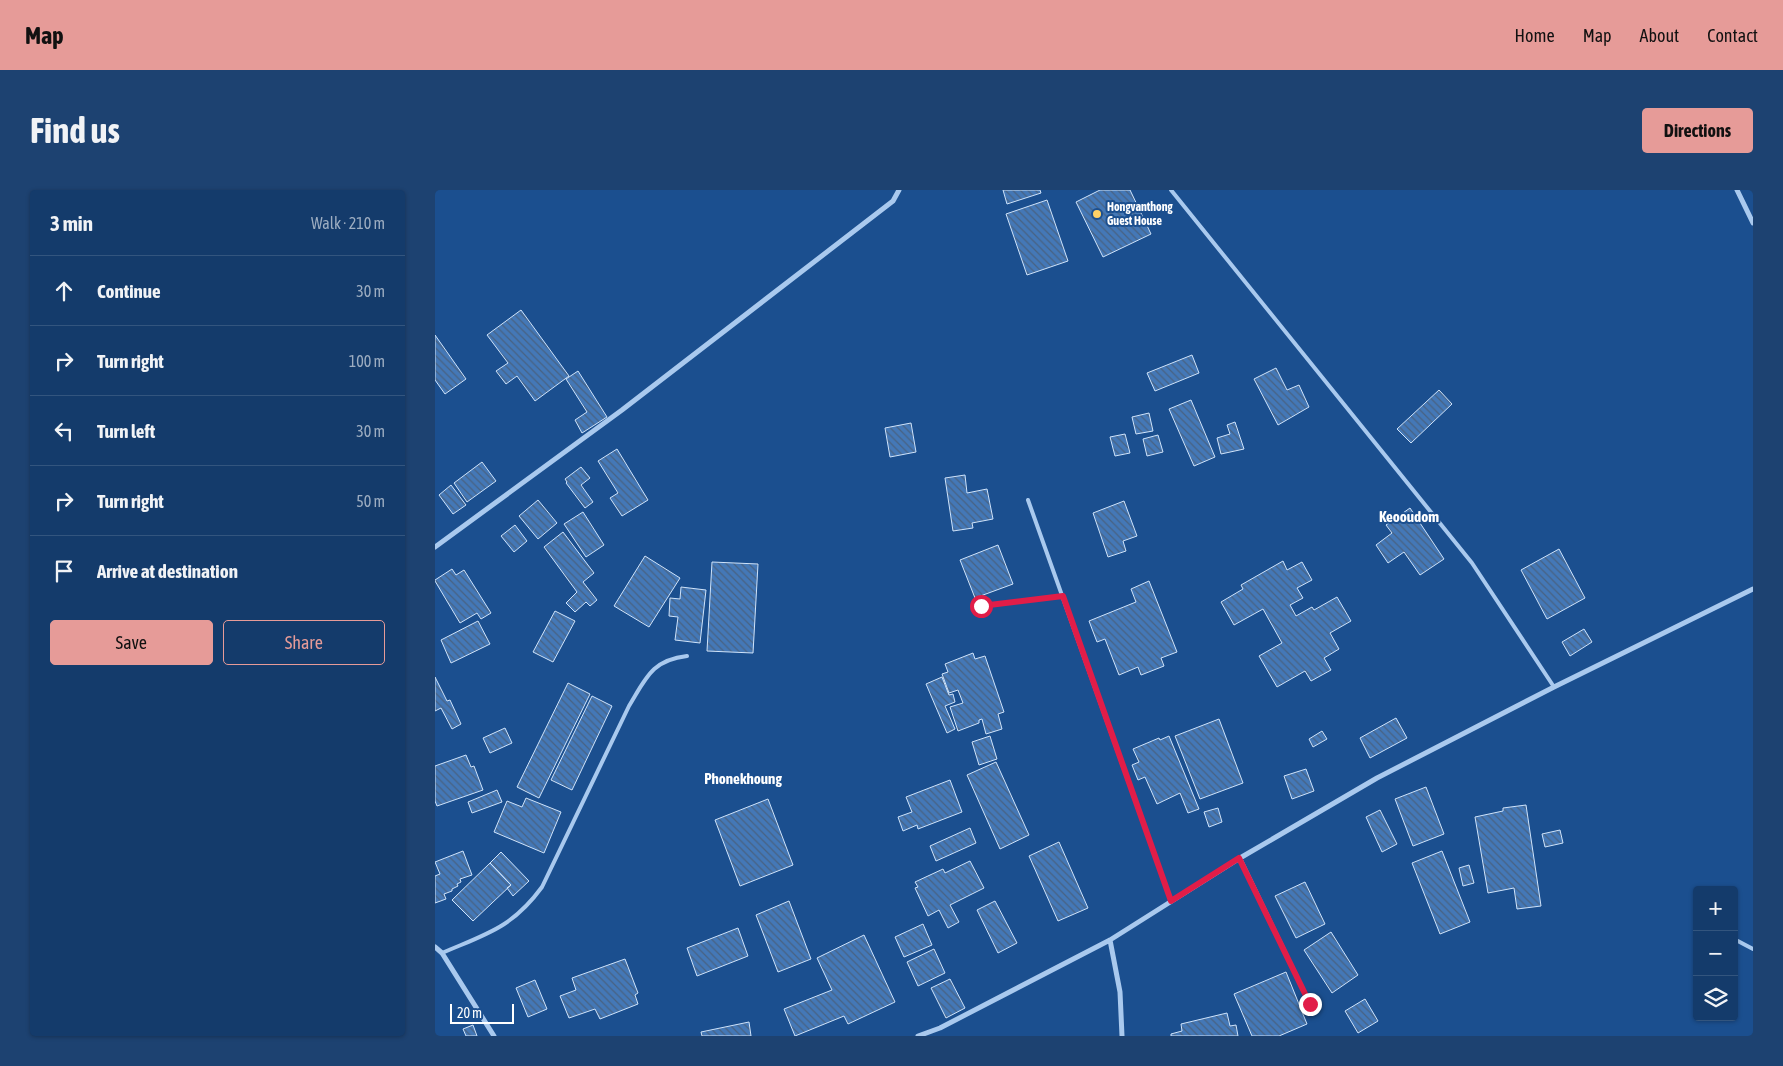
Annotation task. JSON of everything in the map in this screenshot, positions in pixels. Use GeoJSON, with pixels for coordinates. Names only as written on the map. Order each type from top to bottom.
{"type":"FeatureCollection","features":[{"type":"Feature","properties":{"kind":"street"},"geometry":{"type":"LineString","coordinates":[[435,547],[660,380],[893,201],[899,190]]}},
{"type":"Feature","properties":{"kind":"street"},"geometry":{"type":"LineString","coordinates":[[1737,190],[1753,223]]}},
{"type":"Feature","properties":{"kind":"street"},"geometry":{"type":"LineString","coordinates":[[918,1036],[940,1028],[1109,940],[1239,858],[1377,778],[1554,687],[1753,590]]}},
{"type":"Feature","properties":{"kind":"street"},"geometry":{"type":"LineString","coordinates":[[1109,940],[1120,992],[1122,1036]]}},
{"type":"Feature","properties":{"kind":"street"},"geometry":{"type":"LineString","coordinates":[[435,947],[442,953],[494,1036]]}},
{"type":"Feature","properties":{"kind":"lane"},"geometry":{"type":"LineString","coordinates":[[1171,190],[1472,562],[1554,687]]}},
{"type":"Feature","properties":{"kind":"lane"},"geometry":{"type":"LineString","coordinates":[[1028,500],[1171,901]]}},
{"type":"Feature","properties":{"kind":"lane"},"geometry":{"type":"LineString","coordinates":[[981,606],[1063,596]]}},
{"type":"Feature","properties":{"kind":"lane"},"geometry":{"type":"LineString","coordinates":[[442,953],[499,929],[530,904],[542,888],[629,706],[647,677],[658,664],[687,656]]}},
{"type":"Feature","properties":{"kind":"lane"},"geometry":{"type":"LineString","coordinates":[[1239,858],[1310,1004]]}},
{"type":"Feature","properties":{"kind":"lane"},"geometry":{"type":"LineString","coordinates":[[1738,941],[1753,949]]}},
{"type":"Feature","properties":{"kind":"building"},"geometry":{"type":"Polygon","coordinates":[[[1003,190],[1040,190],[1041,193],[1007,204],[1003,190]]]}},
{"type":"Feature","properties":{"kind":"building"},"geometry":{"type":"Polygon","coordinates":[[[1100,190],[1130,190],[1151,234],[1103,257],[1076,202],[1100,190]]]}},
{"type":"Feature","properties":{"kind":"building"},"geometry":{"type":"Polygon","coordinates":[[[1047,200],[1068,261],[1027,275],[1006,214],[1047,200]]]}},
{"type":"Feature","properties":{"kind":"building"},"geometry":{"type":"Polygon","coordinates":[[[521,310],[569,376],[535,401],[517,376],[506,384],[496,371],[508,363],[487,335],[521,310]]]}},
{"type":"Feature","properties":{"kind":"building"},"geometry":{"type":"Polygon","coordinates":[[[435,335],[466,379],[445,394],[435,380],[435,335]]]}},
{"type":"Feature","properties":{"kind":"building"},"geometry":{"type":"Polygon","coordinates":[[[1192,355],[1199,373],[1155,391],[1147,373],[1192,355]]]}},
{"type":"Feature","properties":{"kind":"building"},"geometry":{"type":"Polygon","coordinates":[[[1276,368],[1287,390],[1299,385],[1309,407],[1278,425],[1254,379],[1276,368]]]}},
{"type":"Feature","properties":{"kind":"building"},"geometry":{"type":"Polygon","coordinates":[[[578,371],[607,417],[582,433],[575,420],[587,412],[566,379],[578,371]]]}},
{"type":"Feature","properties":{"kind":"building"},"geometry":{"type":"Polygon","coordinates":[[[1439,390],[1452,404],[1411,443],[1397,429],[1439,390]]]}},
{"type":"Feature","properties":{"kind":"building"},"geometry":{"type":"Polygon","coordinates":[[[1191,400],[1215,457],[1194,466],[1169,409],[1191,400]]]}},
{"type":"Feature","properties":{"kind":"building"},"geometry":{"type":"Polygon","coordinates":[[[1149,413],[1153,431],[1136,434],[1132,417],[1149,413]]]}},
{"type":"Feature","properties":{"kind":"building"},"geometry":{"type":"Polygon","coordinates":[[[1235,422],[1244,449],[1221,454],[1217,438],[1230,434],[1227,425],[1235,422]]]}},
{"type":"Feature","properties":{"kind":"building"},"geometry":{"type":"Polygon","coordinates":[[[911,423],[916,452],[890,457],[885,428],[911,423]]]}},
{"type":"Feature","properties":{"kind":"building"},"geometry":{"type":"Polygon","coordinates":[[[1125,434],[1130,453],[1115,456],[1110,437],[1125,434]]]}},
{"type":"Feature","properties":{"kind":"building"},"geometry":{"type":"Polygon","coordinates":[[[1158,435],[1163,452],[1147,456],[1143,439],[1158,435]]]}},
{"type":"Feature","properties":{"kind":"building"},"geometry":{"type":"Polygon","coordinates":[[[617,449],[648,500],[622,516],[610,498],[618,493],[598,461],[617,449]]]}},
{"type":"Feature","properties":{"kind":"building"},"geometry":{"type":"Polygon","coordinates":[[[482,462],[496,481],[467,502],[454,483],[482,462]]]}},
{"type":"Feature","properties":{"kind":"building"},"geometry":{"type":"Polygon","coordinates":[[[581,467],[590,478],[581,485],[593,502],[585,508],[565,479],[581,467]]]}},
{"type":"Feature","properties":{"kind":"building"},"geometry":{"type":"Polygon","coordinates":[[[965,475],[967,493],[987,489],[993,519],[972,523],[973,528],[953,531],[945,478],[965,475]]]}},
{"type":"Feature","properties":{"kind":"building"},"geometry":{"type":"Polygon","coordinates":[[[451,485],[466,505],[453,514],[439,495],[451,485]]]}},
{"type":"Feature","properties":{"kind":"building"},"geometry":{"type":"Polygon","coordinates":[[[538,500],[557,523],[538,539],[519,516],[538,500]]]}},
{"type":"Feature","properties":{"kind":"building"},"geometry":{"type":"Polygon","coordinates":[[[1124,501],[1137,536],[1123,541],[1126,551],[1108,557],[1093,513],[1124,501]]]}},
{"type":"Feature","properties":{"kind":"building"},"geometry":{"type":"Polygon","coordinates":[[[1410,508],[1444,559],[1420,575],[1404,552],[1388,563],[1376,545],[1392,533],[1386,525],[1410,508]]]}},
{"type":"Feature","properties":{"kind":"building"},"geometry":{"type":"Polygon","coordinates":[[[583,512],[604,545],[586,557],[564,524],[583,512]]]}},
{"type":"Feature","properties":{"kind":"building"},"geometry":{"type":"Polygon","coordinates":[[[515,525],[527,541],[514,552],[501,536],[515,525]]]}},
{"type":"Feature","properties":{"kind":"building"},"geometry":{"type":"Polygon","coordinates":[[[563,532],[594,573],[583,582],[597,600],[590,606],[586,602],[575,612],[566,603],[577,592],[544,547],[563,532]]]}},
{"type":"Feature","properties":{"kind":"building"},"geometry":{"type":"Polygon","coordinates":[[[998,545],[1013,584],[975,598],[960,560],[998,545]]]}},
{"type":"Feature","properties":{"kind":"building"},"geometry":{"type":"Polygon","coordinates":[[[1559,549],[1585,598],[1547,619],[1521,570],[1559,549]]]}},
{"type":"Feature","properties":{"kind":"building"},"geometry":{"type":"Polygon","coordinates":[[[645,556],[680,578],[649,627],[614,606],[645,556]]]}},
{"type":"Feature","properties":{"kind":"building"},"geometry":{"type":"Polygon","coordinates":[[[1283,561],[1287,570],[1302,562],[1312,580],[1297,588],[1303,598],[1290,605],[1296,616],[1312,607],[1314,610],[1337,597],[1351,621],[1330,633],[1339,649],[1324,658],[1331,670],[1311,681],[1305,671],[1277,687],[1259,656],[1282,643],[1263,609],[1234,625],[1221,602],[1243,589],[1241,585],[1283,561]]]}},
{"type":"Feature","properties":{"kind":"building"},"geometry":{"type":"Polygon","coordinates":[[[712,562],[758,564],[753,653],[707,651],[712,562]]]}},
{"type":"Feature","properties":{"kind":"building"},"geometry":{"type":"Polygon","coordinates":[[[452,569],[456,575],[464,570],[491,613],[481,619],[477,613],[460,623],[435,581],[452,569]]]}},
{"type":"Feature","properties":{"kind":"building"},"geometry":{"type":"Polygon","coordinates":[[[1149,581],[1177,652],[1161,658],[1164,666],[1141,675],[1138,667],[1119,675],[1105,639],[1097,642],[1089,621],[1136,602],[1131,589],[1149,581]]]}},
{"type":"Feature","properties":{"kind":"building"},"geometry":{"type":"Polygon","coordinates":[[[681,587],[706,590],[700,643],[675,640],[678,617],[669,616],[670,598],[680,599],[681,587]]]}},
{"type":"Feature","properties":{"kind":"building"},"geometry":{"type":"Polygon","coordinates":[[[555,611],[575,621],[553,662],[533,652],[555,611]]]}},
{"type":"Feature","properties":{"kind":"building"},"geometry":{"type":"Polygon","coordinates":[[[478,621],[490,644],[451,663],[441,640],[478,621]]]}},
{"type":"Feature","properties":{"kind":"building"},"geometry":{"type":"Polygon","coordinates":[[[1584,629],[1592,642],[1570,656],[1562,642],[1584,629]]]}},
{"type":"Feature","properties":{"kind":"building"},"geometry":{"type":"Polygon","coordinates":[[[973,653],[975,659],[985,656],[1004,712],[998,714],[1002,729],[986,734],[982,719],[979,720],[979,723],[958,731],[950,707],[963,703],[958,690],[949,693],[942,674],[948,672],[945,664],[973,653]]]}},
{"type":"Feature","properties":{"kind":"building"},"geometry":{"type":"Polygon","coordinates":[[[435,677],[447,701],[450,700],[461,724],[452,729],[441,708],[435,711],[435,677]]]}},
{"type":"Feature","properties":{"kind":"building"},"geometry":{"type":"Polygon","coordinates":[[[942,677],[949,695],[953,694],[955,702],[945,706],[955,729],[947,733],[926,684],[942,677]]]}},
{"type":"Feature","properties":{"kind":"building"},"geometry":{"type":"Polygon","coordinates":[[[568,683],[590,694],[539,798],[517,787],[568,683]]]}},
{"type":"Feature","properties":{"kind":"building"},"geometry":{"type":"Polygon","coordinates":[[[592,696],[612,706],[572,790],[551,780],[592,696]]]}},
{"type":"Feature","properties":{"kind":"building"},"geometry":{"type":"Polygon","coordinates":[[[1396,718],[1407,738],[1370,758],[1360,738],[1396,718]]]}},
{"type":"Feature","properties":{"kind":"building"},"geometry":{"type":"Polygon","coordinates":[[[1219,719],[1243,783],[1200,799],[1175,736],[1219,719]]]}},
{"type":"Feature","properties":{"kind":"building"},"geometry":{"type":"Polygon","coordinates":[[[505,728],[512,743],[490,753],[483,738],[505,728]]]}},
{"type":"Feature","properties":{"kind":"building"},"geometry":{"type":"Polygon","coordinates":[[[1322,731],[1327,739],[1313,747],[1309,739],[1322,731]]]}},
{"type":"Feature","properties":{"kind":"building"},"geometry":{"type":"Polygon","coordinates":[[[990,736],[997,759],[979,765],[972,742],[990,736]]]}},
{"type":"Feature","properties":{"kind":"building"},"geometry":{"type":"Polygon","coordinates":[[[1169,736],[1199,809],[1188,813],[1180,793],[1157,804],[1145,777],[1138,780],[1132,765],[1139,762],[1133,749],[1159,738],[1160,740],[1169,736]]]}},
{"type":"Feature","properties":{"kind":"building"},"geometry":{"type":"Polygon","coordinates":[[[466,755],[471,767],[474,766],[483,790],[437,806],[435,801],[435,766],[466,755]]]}},
{"type":"Feature","properties":{"kind":"building"},"geometry":{"type":"Polygon","coordinates":[[[996,762],[1029,835],[1000,849],[967,775],[996,762]]]}},
{"type":"Feature","properties":{"kind":"building"},"geometry":{"type":"Polygon","coordinates":[[[1306,769],[1314,791],[1292,799],[1284,776],[1306,769]]]}},
{"type":"Feature","properties":{"kind":"building"},"geometry":{"type":"Polygon","coordinates":[[[950,780],[962,812],[918,829],[917,825],[903,831],[898,817],[912,812],[906,797],[950,780]]]}},
{"type":"Feature","properties":{"kind":"building"},"geometry":{"type":"Polygon","coordinates":[[[1426,787],[1444,834],[1413,846],[1395,799],[1426,787]]]}},
{"type":"Feature","properties":{"kind":"building"},"geometry":{"type":"Polygon","coordinates":[[[497,790],[502,802],[472,813],[468,802],[497,790]]]}},
{"type":"Feature","properties":{"kind":"building"},"geometry":{"type":"Polygon","coordinates":[[[526,798],[561,812],[544,853],[494,832],[507,801],[522,807],[526,798]]]}},
{"type":"Feature","properties":{"kind":"building"},"geometry":{"type":"Polygon","coordinates":[[[768,799],[793,865],[740,886],[715,820],[768,799]]]}},
{"type":"Feature","properties":{"kind":"building"},"geometry":{"type":"Polygon","coordinates":[[[1526,805],[1541,906],[1517,909],[1514,888],[1488,893],[1475,817],[1503,811],[1503,808],[1526,805]]]}},
{"type":"Feature","properties":{"kind":"building"},"geometry":{"type":"Polygon","coordinates":[[[1218,808],[1222,822],[1209,827],[1204,812],[1218,808]]]}},
{"type":"Feature","properties":{"kind":"building"},"geometry":{"type":"Polygon","coordinates":[[[1380,810],[1397,844],[1382,852],[1366,817],[1380,810]]]}},
{"type":"Feature","properties":{"kind":"building"},"geometry":{"type":"Polygon","coordinates":[[[970,828],[976,843],[936,861],[930,846],[970,828]]]}},
{"type":"Feature","properties":{"kind":"building"},"geometry":{"type":"Polygon","coordinates":[[[1560,830],[1563,843],[1545,847],[1542,834],[1560,830]]]}},
{"type":"Feature","properties":{"kind":"building"},"geometry":{"type":"Polygon","coordinates":[[[1059,842],[1088,908],[1058,921],[1029,856],[1059,842]]]}},
{"type":"Feature","properties":{"kind":"building"},"geometry":{"type":"Polygon","coordinates":[[[463,851],[472,875],[460,879],[461,882],[457,884],[458,886],[444,894],[446,899],[435,903],[435,876],[440,874],[435,862],[463,851]]]}},
{"type":"Feature","properties":{"kind":"building"},"geometry":{"type":"Polygon","coordinates":[[[1442,851],[1470,922],[1440,934],[1412,863],[1442,851]]]}},
{"type":"Feature","properties":{"kind":"building"},"geometry":{"type":"Polygon","coordinates":[[[501,852],[529,881],[513,896],[507,888],[511,885],[490,863],[501,852]]]}},
{"type":"Feature","properties":{"kind":"building"},"geometry":{"type":"Polygon","coordinates":[[[970,861],[984,888],[950,905],[959,922],[948,928],[939,910],[928,916],[915,888],[918,887],[915,882],[943,869],[945,873],[970,861]]]}},
{"type":"Feature","properties":{"kind":"building"},"geometry":{"type":"Polygon","coordinates":[[[490,863],[511,885],[473,921],[452,900],[490,863]]]}},
{"type":"Feature","properties":{"kind":"building"},"geometry":{"type":"Polygon","coordinates":[[[1469,865],[1474,883],[1463,886],[1459,868],[1469,865]]]}},
{"type":"Feature","properties":{"kind":"building"},"geometry":{"type":"Polygon","coordinates":[[[1305,882],[1325,924],[1296,938],[1275,896],[1305,882]]]}},
{"type":"Feature","properties":{"kind":"building"},"geometry":{"type":"Polygon","coordinates":[[[789,901],[811,959],[778,972],[756,915],[789,901]]]}},
{"type":"Feature","properties":{"kind":"building"},"geometry":{"type":"Polygon","coordinates":[[[995,901],[1017,943],[998,953],[977,910],[995,901]]]}},
{"type":"Feature","properties":{"kind":"building"},"geometry":{"type":"Polygon","coordinates":[[[923,924],[932,945],[904,957],[895,937],[923,924]]]}},
{"type":"Feature","properties":{"kind":"building"},"geometry":{"type":"Polygon","coordinates":[[[738,928],[748,956],[697,976],[687,948],[738,928]]]}},
{"type":"Feature","properties":{"kind":"building"},"geometry":{"type":"Polygon","coordinates":[[[1331,932],[1358,975],[1332,993],[1304,950],[1331,932]]]}},
{"type":"Feature","properties":{"kind":"building"},"geometry":{"type":"Polygon","coordinates":[[[864,935],[895,1002],[848,1024],[844,1016],[795,1036],[784,1009],[832,990],[817,958],[864,935]]]}},
{"type":"Feature","properties":{"kind":"building"},"geometry":{"type":"Polygon","coordinates":[[[934,949],[945,973],[918,986],[907,962],[934,949]]]}},
{"type":"Feature","properties":{"kind":"building"},"geometry":{"type":"Polygon","coordinates":[[[625,959],[638,993],[635,995],[638,1004],[600,1019],[595,1009],[569,1018],[560,996],[576,990],[572,978],[625,959]]]}},
{"type":"Feature","properties":{"kind":"building"},"geometry":{"type":"Polygon","coordinates":[[[1286,972],[1307,1024],[1279,1036],[1252,1036],[1234,994],[1286,972]]]}},
{"type":"Feature","properties":{"kind":"building"},"geometry":{"type":"Polygon","coordinates":[[[950,979],[965,1008],[946,1018],[931,988],[950,979]]]}},
{"type":"Feature","properties":{"kind":"building"},"geometry":{"type":"Polygon","coordinates":[[[535,980],[547,1009],[528,1017],[516,988],[535,980]]]}},
{"type":"Feature","properties":{"kind":"building"},"geometry":{"type":"Polygon","coordinates":[[[1365,999],[1378,1021],[1358,1033],[1345,1011],[1365,999]]]}},
{"type":"Feature","properties":{"kind":"building"},"geometry":{"type":"Polygon","coordinates":[[[1227,1013],[1230,1026],[1236,1025],[1238,1036],[1171,1036],[1171,1034],[1182,1031],[1181,1024],[1227,1013]]]}},
{"type":"Feature","properties":{"kind":"building"},"geometry":{"type":"Polygon","coordinates":[[[749,1022],[751,1036],[702,1036],[701,1032],[749,1022]]]}},
{"type":"Feature","properties":{"kind":"building"},"geometry":{"type":"Polygon","coordinates":[[[473,1025],[477,1036],[466,1036],[463,1029],[473,1025]]]}},
{"type":"Feature","properties":{"kind":"place","name":"Hongvanthong Guest House"},"geometry":{"type":"Point","coordinates":[1097,214]}},
{"type":"Feature","properties":{"kind":"district","name":"Keooudom"},"geometry":{"type":"Point","coordinates":[1409,517]}},
{"type":"Feature","properties":{"kind":"district","name":"Phonekhoung"},"geometry":{"type":"Point","coordinates":[743,779]}},
{"type":"Feature","properties":{"kind":"route"},"geometry":{"type":"LineString","coordinates":[[981,606],[1063,596],[1171,901],[1239,858],[1310,1004]]}}]}
